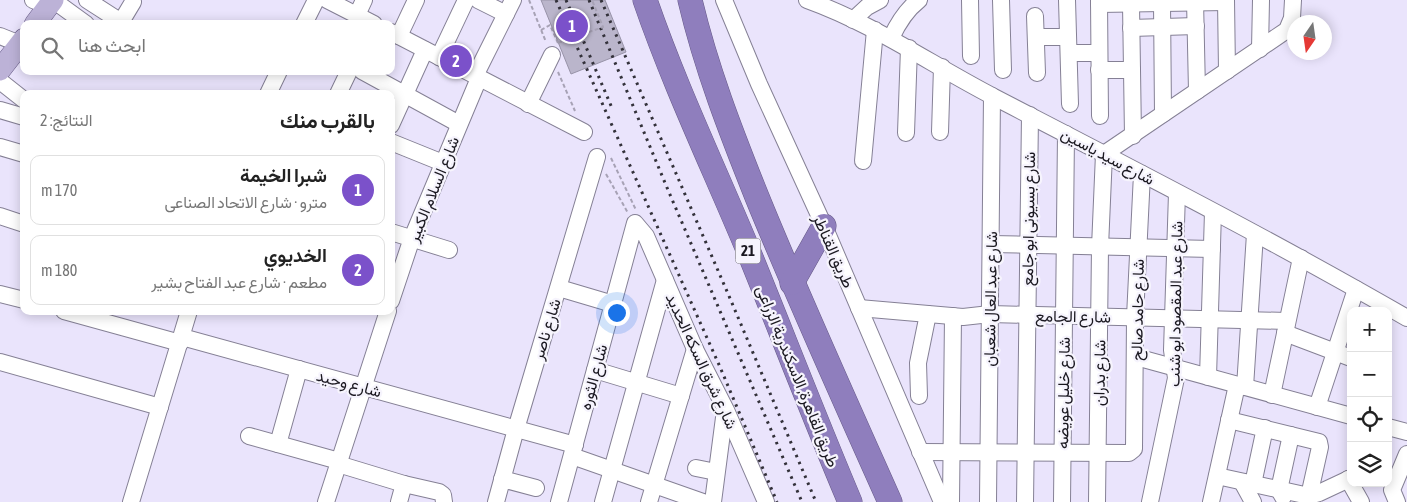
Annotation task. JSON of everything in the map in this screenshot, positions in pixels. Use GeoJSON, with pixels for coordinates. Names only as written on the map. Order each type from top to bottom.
{"type":"FeatureCollection","features":[{"type":"Feature","properties":{"kind":"highway","name":"طريق القاهرة, الاسكندرية الزراعى"},"geometry":{"type":"LineString","coordinates":[[645,0],[683,100],[745,245],[850,502]]}},
{"type":"Feature","properties":{"kind":"highway","name":"طريق القاهرة, الاسكندرية الزراعى"},"geometry":{"type":"LineString","coordinates":[[688,4],[730,129],[792,283],[890,502]]}},
{"type":"Feature","properties":{"kind":"highway"},"geometry":{"type":"LineString","coordinates":[[792,283],[824,226]]}},
{"type":"Feature","properties":{"kind":"main road"},"geometry":{"type":"LineString","coordinates":[[37,20],[47,2]]}},
{"type":"Feature","properties":{"kind":"main road"},"geometry":{"type":"LineString","coordinates":[[0,70],[20,44]]}},
{"type":"Feature","properties":{"kind":"street"},"geometry":{"type":"LineString","coordinates":[[87,0],[118,20],[124,17],[133,2]]}},
{"type":"Feature","properties":{"kind":"street"},"geometry":{"type":"LineString","coordinates":[[306,20],[316,0]]}},
{"type":"Feature","properties":{"kind":"street"},"geometry":{"type":"LineString","coordinates":[[327,0],[367,17]]}},
{"type":"Feature","properties":{"kind":"street"},"geometry":{"type":"LineString","coordinates":[[416,0],[395,34],[584,132]]}},
{"type":"Feature","properties":{"kind":"street"},"geometry":{"type":"LineString","coordinates":[[395,117],[405,95],[466,0]]}},
{"type":"Feature","properties":{"kind":"street"},"geometry":{"type":"LineString","coordinates":[[478,0],[509,7]]}},
{"type":"Feature","properties":{"kind":"street","name":"طريق القناطر"},"geometry":{"type":"LineString","coordinates":[[724,0],[759,84],[824,226],[942,502]]}},
{"type":"Feature","properties":{"kind":"street","name":"شارع سيد ياسين"},"geometry":{"type":"LineString","coordinates":[[807,0],[828,7],[891,38],[992,96],[1301,258],[1407,318]]}},
{"type":"Feature","properties":{"kind":"street"},"geometry":{"type":"LineString","coordinates":[[853,20],[867,7],[880,0]]}},
{"type":"Feature","properties":{"kind":"street"},"geometry":{"type":"LineString","coordinates":[[891,38],[896,26],[905,13],[919,0]]}},
{"type":"Feature","properties":{"kind":"street"},"geometry":{"type":"LineString","coordinates":[[970,0],[971,56]]}},
{"type":"Feature","properties":{"kind":"street"},"geometry":{"type":"LineString","coordinates":[[1001,0],[1003,70]]}},
{"type":"Feature","properties":{"kind":"street"},"geometry":{"type":"LineString","coordinates":[[1067,0],[1070,104]]}},
{"type":"Feature","properties":{"kind":"street"},"geometry":{"type":"LineString","coordinates":[[1260,0],[1260,49]]}},
{"type":"Feature","properties":{"kind":"street"},"geometry":{"type":"LineString","coordinates":[[1104,154],[1287,30],[1292,18],[1293,0]]}},
{"type":"Feature","properties":{"kind":"street"},"geometry":{"type":"LineString","coordinates":[[1195,1],[1197,92]]}},
{"type":"Feature","properties":{"kind":"street"},"geometry":{"type":"LineString","coordinates":[[1100,116],[1099,2],[1131,4],[1226,1],[1227,71]]}},
{"type":"Feature","properties":{"kind":"street"},"geometry":{"type":"LineString","coordinates":[[47,2],[79,20]]}},
{"type":"Feature","properties":{"kind":"street"},"geometry":{"type":"LineString","coordinates":[[1163,114],[1162,27],[1164,2]]}},
{"type":"Feature","properties":{"kind":"street"},"geometry":{"type":"LineString","coordinates":[[1131,4],[1133,136]]}},
{"type":"Feature","properties":{"kind":"street","name":"شارع السلام الكبير"},"geometry":{"type":"LineString","coordinates":[[395,289],[412,238],[477,77],[509,7]]}},
{"type":"Feature","properties":{"kind":"street"},"geometry":{"type":"LineString","coordinates":[[1035,16],[1037,74]]}},
{"type":"Feature","properties":{"kind":"street"},"geometry":{"type":"LineString","coordinates":[[1131,28],[1196,26]]}},
{"type":"Feature","properties":{"kind":"street"},"geometry":{"type":"LineString","coordinates":[[863,161],[875,30]]}},
{"type":"Feature","properties":{"kind":"street"},"geometry":{"type":"LineString","coordinates":[[0,36],[20,41]]}},
{"type":"Feature","properties":{"kind":"street"},"geometry":{"type":"LineString","coordinates":[[1036,37],[1099,53]]}},
{"type":"Feature","properties":{"kind":"street"},"geometry":{"type":"LineString","coordinates":[[906,133],[909,48]]}},
{"type":"Feature","properties":{"kind":"street"},"geometry":{"type":"LineString","coordinates":[[528,104],[555,49]]}},
{"type":"Feature","properties":{"kind":"street"},"geometry":{"type":"LineString","coordinates":[[940,132],[942,67]]}},
{"type":"Feature","properties":{"kind":"street"},"geometry":{"type":"LineString","coordinates":[[1099,70],[1132,70]]}},
{"type":"Feature","properties":{"kind":"street"},"geometry":{"type":"LineString","coordinates":[[274,90],[279,75]]}},
{"type":"Feature","properties":{"kind":"street"},"geometry":{"type":"LineString","coordinates":[[340,90],[347,75]]}},
{"type":"Feature","properties":{"kind":"street"},"geometry":{"type":"LineString","coordinates":[[369,75],[459,124]]}},
{"type":"Feature","properties":{"kind":"street"},"geometry":{"type":"LineString","coordinates":[[0,81],[20,97]]}},
{"type":"Feature","properties":{"kind":"street","name":"شارع عبد العال شعبان"},"geometry":{"type":"LineString","coordinates":[[988,502],[992,96]]}},
{"type":"Feature","properties":{"kind":"street"},"geometry":{"type":"LineString","coordinates":[[0,110],[20,116]]}},
{"type":"Feature","properties":{"kind":"street","name":"شارع بسيونى ابو جامع"},"geometry":{"type":"LineString","coordinates":[[1024,502],[1030,115]]}},
{"type":"Feature","properties":{"kind":"street","name":"شارع خليل عويضه"},"geometry":{"type":"LineString","coordinates":[[1062,502],[1066,134]]}},
{"type":"Feature","properties":{"kind":"street"},"geometry":{"type":"LineString","coordinates":[[395,144],[443,163]]}},
{"type":"Feature","properties":{"kind":"street"},"geometry":{"type":"LineString","coordinates":[[0,147],[20,153]]}},
{"type":"Feature","properties":{"kind":"street","name":"شارع بدران"},"geometry":{"type":"LineString","coordinates":[[1097,502],[1100,247],[1104,154]]}},
{"type":"Feature","properties":{"kind":"street","name":"شارع ناصر"},"geometry":{"type":"LineString","coordinates":[[496,502],[516,428],[559,288],[604,157]]}},
{"type":"Feature","properties":{"kind":"street","name":"شارع حامد صالح"},"geometry":{"type":"LineString","coordinates":[[1098,453],[1129,453],[1134,449],[1135,445],[1135,318],[1142,174]]}},
{"type":"Feature","properties":{"kind":"street","name":"شارع عبد المقصود ابو شنب"},"geometry":{"type":"LineString","coordinates":[[1150,502],[1176,378],[1172,350],[1177,193]]}},
{"type":"Feature","properties":{"kind":"street"},"geometry":{"type":"LineString","coordinates":[[1208,377],[1213,212]]}},
{"type":"Feature","properties":{"kind":"street"},"geometry":{"type":"LineString","coordinates":[[0,216],[20,223]]}},
{"type":"Feature","properties":{"kind":"street","name":"شارع شرق السكه الحديد"},"geometry":{"type":"LineString","coordinates":[[636,218],[646,236],[695,349],[726,410],[766,502]]}},
{"type":"Feature","properties":{"kind":"street","name":"شارع الثوره"},"geometry":{"type":"LineString","coordinates":[[559,502],[636,218]]}},
{"type":"Feature","properties":{"kind":"street"},"geometry":{"type":"LineString","coordinates":[[395,233],[449,250]]}},
{"type":"Feature","properties":{"kind":"street"},"geometry":{"type":"LineString","coordinates":[[1255,234],[1249,320],[1241,386],[1229,420],[1216,492],[1247,483],[1282,496],[1317,497],[1347,481]]}},
{"type":"Feature","properties":{"kind":"street"},"geometry":{"type":"LineString","coordinates":[[990,244],[1212,249]]}},
{"type":"Feature","properties":{"kind":"street"},"geometry":{"type":"LineString","coordinates":[[1272,394],[1301,258]]}},
{"type":"Feature","properties":{"kind":"street"},"geometry":{"type":"LineString","coordinates":[[603,502],[665,280]]}},
{"type":"Feature","properties":{"kind":"street"},"geometry":{"type":"LineString","coordinates":[[559,288],[613,304]]}},
{"type":"Feature","properties":{"kind":"street"},"geometry":{"type":"LineString","coordinates":[[1317,407],[1356,289]]}},
{"type":"Feature","properties":{"kind":"street"},"geometry":{"type":"LineString","coordinates":[[0,294],[20,299]]}},
{"type":"Feature","properties":{"kind":"street","name":"شارع الجامع"},"geometry":{"type":"LineString","coordinates":[[859,308],[972,317],[990,314],[1249,320],[1286,327],[1347,356]]}},
{"type":"Feature","properties":{"kind":"street"},"geometry":{"type":"LineString","coordinates":[[919,396],[918,363],[928,314]]}},
{"type":"Feature","properties":{"kind":"street","name":"شارع وحيد"},"geometry":{"type":"LineString","coordinates":[[80,315],[300,370],[516,428],[573,450],[612,470],[703,502]]}},
{"type":"Feature","properties":{"kind":"street"},"geometry":{"type":"LineString","coordinates":[[132,502],[188,315]]}},
{"type":"Feature","properties":{"kind":"street"},"geometry":{"type":"LineString","coordinates":[[326,502],[387,315]]}},
{"type":"Feature","properties":{"kind":"street"},"geometry":{"type":"LineString","coordinates":[[951,502],[953,316]]}},
{"type":"Feature","properties":{"kind":"street"},"geometry":{"type":"LineString","coordinates":[[649,502],[695,349]]}},
{"type":"Feature","properties":{"kind":"street"},"geometry":{"type":"LineString","coordinates":[[1136,357],[1347,415]]}},
{"type":"Feature","properties":{"kind":"street"},"geometry":{"type":"LineString","coordinates":[[0,362],[160,407]]}},
{"type":"Feature","properties":{"kind":"street"},"geometry":{"type":"LineString","coordinates":[[278,444],[300,370]]}},
{"type":"Feature","properties":{"kind":"street"},"geometry":{"type":"LineString","coordinates":[[595,370],[680,396]]}},
{"type":"Feature","properties":{"kind":"street"},"geometry":{"type":"LineString","coordinates":[[713,502],[726,410]]}},
{"type":"Feature","properties":{"kind":"street"},"geometry":{"type":"LineString","coordinates":[[1229,420],[1316,441],[1320,445],[1317,497]]}},
{"type":"Feature","properties":{"kind":"street"},"geometry":{"type":"LineString","coordinates":[[1392,427],[1407,432]]}},
{"type":"Feature","properties":{"kind":"street"},"geometry":{"type":"LineString","coordinates":[[1253,502],[1247,483],[1265,428]]}},
{"type":"Feature","properties":{"kind":"street"},"geometry":{"type":"LineString","coordinates":[[1282,496],[1292,435]]}},
{"type":"Feature","properties":{"kind":"street"},"geometry":{"type":"LineString","coordinates":[[249,436],[339,462],[438,496]]}},
{"type":"Feature","properties":{"kind":"street"},"geometry":{"type":"LineString","coordinates":[[920,452],[1098,453]]}},
{"type":"Feature","properties":{"kind":"street"},"geometry":{"type":"LineString","coordinates":[[1398,502],[1392,490],[1407,455]]}},
{"type":"Feature","properties":{"kind":"street"},"geometry":{"type":"LineString","coordinates":[[696,468],[716,472]]}},
{"type":"Feature","properties":{"kind":"street"},"geometry":{"type":"LineString","coordinates":[[502,479],[536,488]]}},
{"type":"Feature","properties":{"kind":"street"},"geometry":{"type":"LineString","coordinates":[[399,502],[404,484]]}},
{"type":"Feature","properties":{"kind":"street"},"geometry":{"type":"LineString","coordinates":[[1354,487],[1361,502]]}},
{"type":"Feature","properties":{"kind":"path"},"geometry":{"type":"LineString","coordinates":[[555,49],[603,27],[592,0]]}},
{"type":"Feature","properties":{"kind":"path"},"geometry":{"type":"LineString","coordinates":[[541,30],[550,25]]}},
{"type":"Feature","properties":{"kind":"path"},"geometry":{"type":"LineString","coordinates":[[604,157],[636,218]]}},
{"type":"Feature","properties":{"kind":"building"},"geometry":{"type":"Polygon","coordinates":[[[541,0],[605,0],[626,52],[571,74],[541,0]]]}},
{"type":"Feature","properties":{"kind":"railway"},"geometry":{"type":"LineString","coordinates":[[556,0],[720,367],[777,502]]}},
{"type":"Feature","properties":{"kind":"railway"},"geometry":{"type":"LineString","coordinates":[[566,0],[612,108]]}},
{"type":"Feature","properties":{"kind":"railway"},"geometry":{"type":"LineString","coordinates":[[589,0],[802,502]]}},
{"type":"Feature","properties":{"kind":"railway"},"geometry":{"type":"LineString","coordinates":[[601,0],[816,502]]}},
{"type":"Feature","properties":{"kind":"place","name":"شبرا الخيمة"},"geometry":{"type":"Point","coordinates":[572,26]}},
{"type":"Feature","properties":{"kind":"place","name":"الخديوي"},"geometry":{"type":"Point","coordinates":[456,61]}}]}
